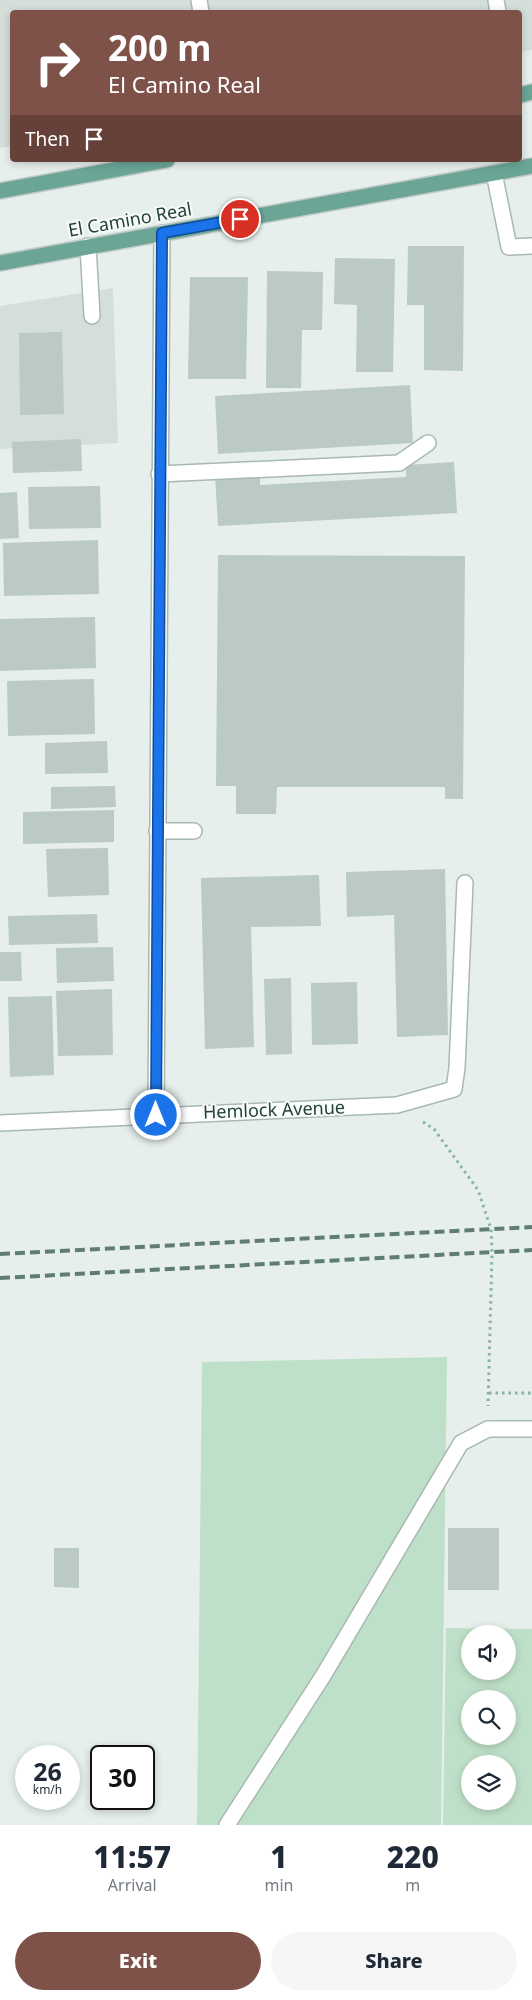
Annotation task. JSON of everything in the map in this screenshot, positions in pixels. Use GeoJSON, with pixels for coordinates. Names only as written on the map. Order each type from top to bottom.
{"type":"FeatureCollection","features":[{"type":"Feature","properties":{"kind":"main road"},"geometry":{"type":"LineString","coordinates":[[0,192],[157,162]]}},
{"type":"Feature","properties":{"kind":"main road","name":"El Camino Real"},"geometry":{"type":"LineString","coordinates":[[0,263],[532,166]]}},
{"type":"Feature","properties":{"kind":"street"},"geometry":{"type":"LineString","coordinates":[[494,173],[509,247],[532,246]]}},
{"type":"Feature","properties":{"kind":"street"},"geometry":{"type":"LineString","coordinates":[[156,1115],[162,233]]}},
{"type":"Feature","properties":{"kind":"street"},"geometry":{"type":"LineString","coordinates":[[88,246],[92,316]]}},
{"type":"Feature","properties":{"kind":"street"},"geometry":{"type":"LineString","coordinates":[[159,474],[399,463],[428,444]]}},
{"type":"Feature","properties":{"kind":"street"},"geometry":{"type":"LineString","coordinates":[[157,831],[194,831]]}},
{"type":"Feature","properties":{"kind":"street","name":"Hemlock Avenue"},"geometry":{"type":"LineString","coordinates":[[0,1123],[398,1105],[454,1089],[457,1068],[464,882]]}},
{"type":"Feature","properties":{"kind":"street"},"geometry":{"type":"LineString","coordinates":[[227,1825],[323,1676],[461,1443],[488,1429],[532,1429]]}},
{"type":"Feature","properties":{"kind":"path"},"geometry":{"type":"LineString","coordinates":[[398,1105],[434,1129],[478,1190],[491,1229],[488,1429]]}},
{"type":"Feature","properties":{"kind":"path"},"geometry":{"type":"LineString","coordinates":[[489,1393],[532,1392]]}},
{"type":"Feature","properties":{"kind":"shaded area"},"geometry":{"type":"Polygon","coordinates":[[[0,0],[532,0],[532,50],[522,52],[522,10],[10,10],[10,146],[0,148],[0,0]]]}},
{"type":"Feature","properties":{"kind":"shaded area"},"geometry":{"type":"Polygon","coordinates":[[[113,288],[118,443],[0,449],[0,306],[113,288]]]}},
{"type":"Feature","properties":{"kind":"green space"},"geometry":{"type":"Polygon","coordinates":[[[447,1357],[441,1825],[197,1825],[202,1362],[447,1357]]]}},
{"type":"Feature","properties":{"kind":"green space"},"geometry":{"type":"Polygon","coordinates":[[[446,1628],[461,1628],[461,1680],[516,1680],[516,1629],[532,1629],[532,1825],[443,1825],[446,1628]]]}},
{"type":"Feature","properties":{"kind":"building"},"geometry":{"type":"Polygon","coordinates":[[[408,246],[464,246],[463,371],[424,370],[424,305],[407,305],[408,246]]]}},
{"type":"Feature","properties":{"kind":"building"},"geometry":{"type":"Polygon","coordinates":[[[335,258],[395,259],[393,372],[356,372],[357,305],[334,304],[335,258]]]}},
{"type":"Feature","properties":{"kind":"building"},"geometry":{"type":"Polygon","coordinates":[[[267,271],[323,272],[322,330],[302,330],[301,388],[266,388],[267,271]]]}},
{"type":"Feature","properties":{"kind":"building"},"geometry":{"type":"Polygon","coordinates":[[[190,277],[248,277],[246,379],[188,379],[190,277]]]}},
{"type":"Feature","properties":{"kind":"building"},"geometry":{"type":"Polygon","coordinates":[[[62,332],[64,414],[20,415],[19,333],[62,332]]]}},
{"type":"Feature","properties":{"kind":"building"},"geometry":{"type":"Polygon","coordinates":[[[410,385],[413,443],[218,454],[215,396],[410,385]]]}},
{"type":"Feature","properties":{"kind":"building"},"geometry":{"type":"Polygon","coordinates":[[[81,439],[82,471],[13,473],[12,442],[81,439]]]}},
{"type":"Feature","properties":{"kind":"building"},"geometry":{"type":"Polygon","coordinates":[[[454,462],[457,513],[218,526],[215,476],[260,473],[260,485],[406,477],[406,465],[454,462]]]}},
{"type":"Feature","properties":{"kind":"building"},"geometry":{"type":"Polygon","coordinates":[[[100,486],[101,528],[29,529],[28,487],[100,486]]]}},
{"type":"Feature","properties":{"kind":"building"},"geometry":{"type":"Polygon","coordinates":[[[17,492],[19,538],[0,539],[0,493],[17,492]]]}},
{"type":"Feature","properties":{"kind":"building"},"geometry":{"type":"Polygon","coordinates":[[[98,540],[99,594],[4,596],[3,543],[98,540]]]}},
{"type":"Feature","properties":{"kind":"building"},"geometry":{"type":"Polygon","coordinates":[[[218,555],[465,556],[463,799],[445,799],[445,787],[277,787],[276,814],[236,814],[236,786],[216,786],[218,555]]]}},
{"type":"Feature","properties":{"kind":"building"},"geometry":{"type":"Polygon","coordinates":[[[95,617],[96,668],[0,671],[0,619],[95,617]]]}},
{"type":"Feature","properties":{"kind":"building"},"geometry":{"type":"Polygon","coordinates":[[[94,679],[95,734],[8,736],[7,681],[94,679]]]}},
{"type":"Feature","properties":{"kind":"building"},"geometry":{"type":"Polygon","coordinates":[[[107,741],[108,773],[45,774],[45,743],[107,741]]]}},
{"type":"Feature","properties":{"kind":"building"},"geometry":{"type":"Polygon","coordinates":[[[115,786],[116,807],[51,809],[51,787],[115,786]]]}},
{"type":"Feature","properties":{"kind":"building"},"geometry":{"type":"Polygon","coordinates":[[[114,810],[114,842],[23,844],[23,812],[114,810]]]}},
{"type":"Feature","properties":{"kind":"building"},"geometry":{"type":"Polygon","coordinates":[[[108,848],[109,895],[48,897],[46,849],[108,848]]]}},
{"type":"Feature","properties":{"kind":"building"},"geometry":{"type":"Polygon","coordinates":[[[445,869],[448,1035],[397,1037],[394,915],[347,917],[346,872],[445,869]]]}},
{"type":"Feature","properties":{"kind":"building"},"geometry":{"type":"Polygon","coordinates":[[[319,875],[321,926],[251,927],[254,1047],[205,1049],[201,878],[319,875]]]}},
{"type":"Feature","properties":{"kind":"building"},"geometry":{"type":"Polygon","coordinates":[[[97,914],[98,943],[9,945],[8,916],[97,914]]]}},
{"type":"Feature","properties":{"kind":"building"},"geometry":{"type":"Polygon","coordinates":[[[113,947],[114,981],[57,983],[56,948],[113,947]]]}},
{"type":"Feature","properties":{"kind":"building"},"geometry":{"type":"Polygon","coordinates":[[[0,952],[21,952],[22,981],[0,981],[0,952]]]}},
{"type":"Feature","properties":{"kind":"building"},"geometry":{"type":"Polygon","coordinates":[[[291,978],[292,1054],[266,1055],[264,979],[291,978]]]}},
{"type":"Feature","properties":{"kind":"building"},"geometry":{"type":"Polygon","coordinates":[[[357,982],[358,1044],[312,1045],[311,983],[357,982]]]}},
{"type":"Feature","properties":{"kind":"building"},"geometry":{"type":"Polygon","coordinates":[[[112,989],[113,1055],[58,1056],[56,991],[112,989]]]}},
{"type":"Feature","properties":{"kind":"building"},"geometry":{"type":"Polygon","coordinates":[[[52,996],[54,1075],[10,1077],[8,997],[52,996]]]}},
{"type":"Feature","properties":{"kind":"building"},"geometry":{"type":"Polygon","coordinates":[[[448,1528],[499,1528],[499,1590],[448,1590],[448,1528]]]}},
{"type":"Feature","properties":{"kind":"building"},"geometry":{"type":"Polygon","coordinates":[[[54,1548],[79,1548],[79,1588],[54,1587],[54,1548]]]}},
{"type":"Feature","properties":{"kind":"railway"},"geometry":{"type":"LineString","coordinates":[[0,1254],[532,1227]]}},
{"type":"Feature","properties":{"kind":"railway"},"geometry":{"type":"LineString","coordinates":[[0,1278],[532,1250]]}},
{"type":"Feature","properties":{"kind":"route"},"geometry":{"type":"LineString","coordinates":[[156,1115],[162,233],[240,219]]}}]}
